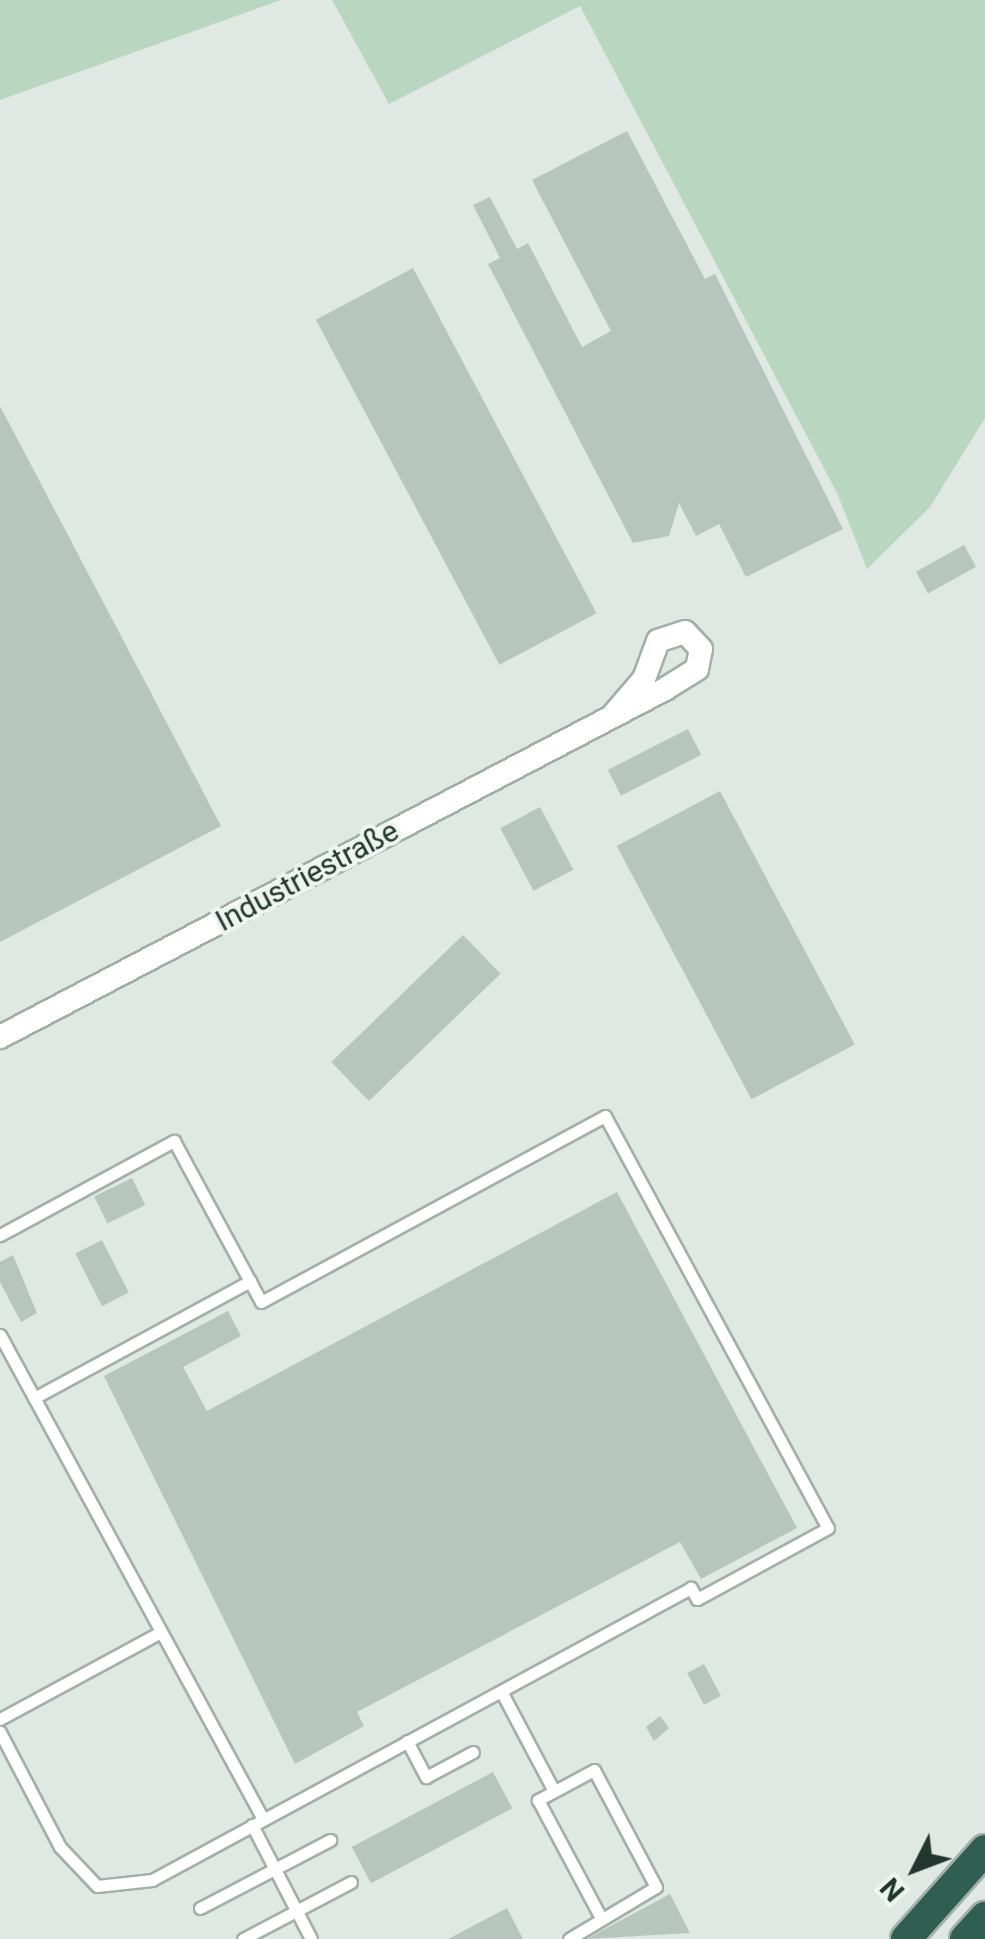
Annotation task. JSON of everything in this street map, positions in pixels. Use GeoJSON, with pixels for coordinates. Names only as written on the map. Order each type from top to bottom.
{"type":"FeatureCollection","features":[{"type":"Feature","properties":{"kind":"highway"},"geometry":{"type":"LineString","coordinates":[[906,1939],[985,1850]]}},
{"type":"Feature","properties":{"kind":"highway"},"geometry":{"type":"LineString","coordinates":[[965,1939],[985,1917]]}},
{"type":"Feature","properties":{"kind":"street","name":"Industriestraße"},"geometry":{"type":"LineString","coordinates":[[0,1037],[613,715]]}},
{"type":"Feature","properties":{"kind":"lane"},"geometry":{"type":"LineString","coordinates":[[0,1235],[174,1141],[261,1302],[605,1116],[828,1528],[697,1599],[690,1588],[152,1880],[97,1886],[60,1847],[0,1732]]}},
{"type":"Feature","properties":{"kind":"lane"},"geometry":{"type":"LineString","coordinates":[[34,1398],[250,1281]]}},
{"type":"Feature","properties":{"kind":"lane"},"geometry":{"type":"LineString","coordinates":[[0,1335],[161,1632],[311,1939]]}},
{"type":"Feature","properties":{"kind":"lane"},"geometry":{"type":"LineString","coordinates":[[0,1719],[161,1632]]}},
{"type":"Feature","properties":{"kind":"lane"},"geometry":{"type":"LineString","coordinates":[[500,1691],[554,1791]]}},
{"type":"Feature","properties":{"kind":"lane"},"geometry":{"type":"LineString","coordinates":[[407,1741],[426,1777],[473,1752]]}},
{"type":"Feature","properties":{"kind":"lane"},"geometry":{"type":"LineString","coordinates":[[570,1939],[600,1916],[656,1887],[594,1770],[538,1800],[600,1916]]}},
{"type":"Feature","properties":{"kind":"lane"},"geometry":{"type":"LineString","coordinates":[[200,1908],[330,1840]]}},
{"type":"Feature","properties":{"kind":"lane"},"geometry":{"type":"LineString","coordinates":[[243,1939],[351,1882]]}},
{"type":"Feature","properties":{"kind":"green space"},"geometry":{"type":"Polygon","coordinates":[[[0,0],[281,0],[0,100],[0,0]]]}},
{"type":"Feature","properties":{"kind":"green space"},"geometry":{"type":"Polygon","coordinates":[[[332,0],[985,0],[985,418],[930,507],[867,569],[838,495],[580,6],[389,104],[332,0]]]}},
{"type":"Feature","properties":{"kind":"building"},"geometry":{"type":"Polygon","coordinates":[[[627,131],[705,279],[715,274],[843,529],[746,577],[719,524],[696,536],[679,503],[669,536],[633,543],[488,264],[500,258],[473,205],[490,197],[517,249],[528,243],[582,347],[611,331],[532,180],[627,131]]]}},
{"type":"Feature","properties":{"kind":"building"},"geometry":{"type":"Polygon","coordinates":[[[413,268],[597,613],[499,665],[316,320],[413,268]]]}},
{"type":"Feature","properties":{"kind":"building"},"geometry":{"type":"Polygon","coordinates":[[[0,406],[221,826],[0,942],[0,406]]]}},
{"type":"Feature","properties":{"kind":"building"},"geometry":{"type":"Polygon","coordinates":[[[964,545],[976,567],[928,594],[916,572],[964,545]]]}},
{"type":"Feature","properties":{"kind":"building"},"geometry":{"type":"Polygon","coordinates":[[[688,729],[701,755],[621,796],[608,770],[688,729]]]}},
{"type":"Feature","properties":{"kind":"building"},"geometry":{"type":"Polygon","coordinates":[[[720,791],[855,1044],[751,1099],[617,846],[720,791]]]}},
{"type":"Feature","properties":{"kind":"building"},"geometry":{"type":"Polygon","coordinates":[[[540,807],[573,870],[534,891],[500,828],[540,807]]]}},
{"type":"Feature","properties":{"kind":"building"},"geometry":{"type":"Polygon","coordinates":[[[463,935],[501,974],[369,1101],[331,1062],[463,935]]]}},
{"type":"Feature","properties":{"kind":"building"},"geometry":{"type":"Polygon","coordinates":[[[132,1178],[145,1205],[107,1223],[94,1196],[132,1178]]]}},
{"type":"Feature","properties":{"kind":"building"},"geometry":{"type":"Polygon","coordinates":[[[617,1192],[797,1528],[701,1579],[680,1542],[357,1712],[364,1726],[295,1764],[104,1376],[228,1311],[241,1336],[183,1367],[207,1411],[617,1192]]]}},
{"type":"Feature","properties":{"kind":"building"},"geometry":{"type":"Polygon","coordinates":[[[102,1240],[129,1293],[102,1306],[75,1254],[102,1240]]]}},
{"type":"Feature","properties":{"kind":"building"},"geometry":{"type":"Polygon","coordinates":[[[13,1255],[37,1313],[21,1322],[0,1282],[0,1262],[13,1255]]]}},
{"type":"Feature","properties":{"kind":"building"},"geometry":{"type":"Polygon","coordinates":[[[704,1664],[721,1696],[704,1705],[687,1673],[704,1664]]]}},
{"type":"Feature","properties":{"kind":"building"},"geometry":{"type":"Polygon","coordinates":[[[660,1716],[669,1728],[654,1741],[646,1727],[660,1716]]]}},
{"type":"Feature","properties":{"kind":"building"},"geometry":{"type":"Polygon","coordinates":[[[493,1772],[512,1808],[371,1883],[352,1847],[493,1772]]]}},
{"type":"Feature","properties":{"kind":"building"},"geometry":{"type":"Polygon","coordinates":[[[670,1894],[690,1933],[587,1939],[603,1930],[670,1894]]]}},
{"type":"Feature","properties":{"kind":"building"},"geometry":{"type":"Polygon","coordinates":[[[507,1908],[523,1939],[448,1939],[507,1908]]]}}]}
